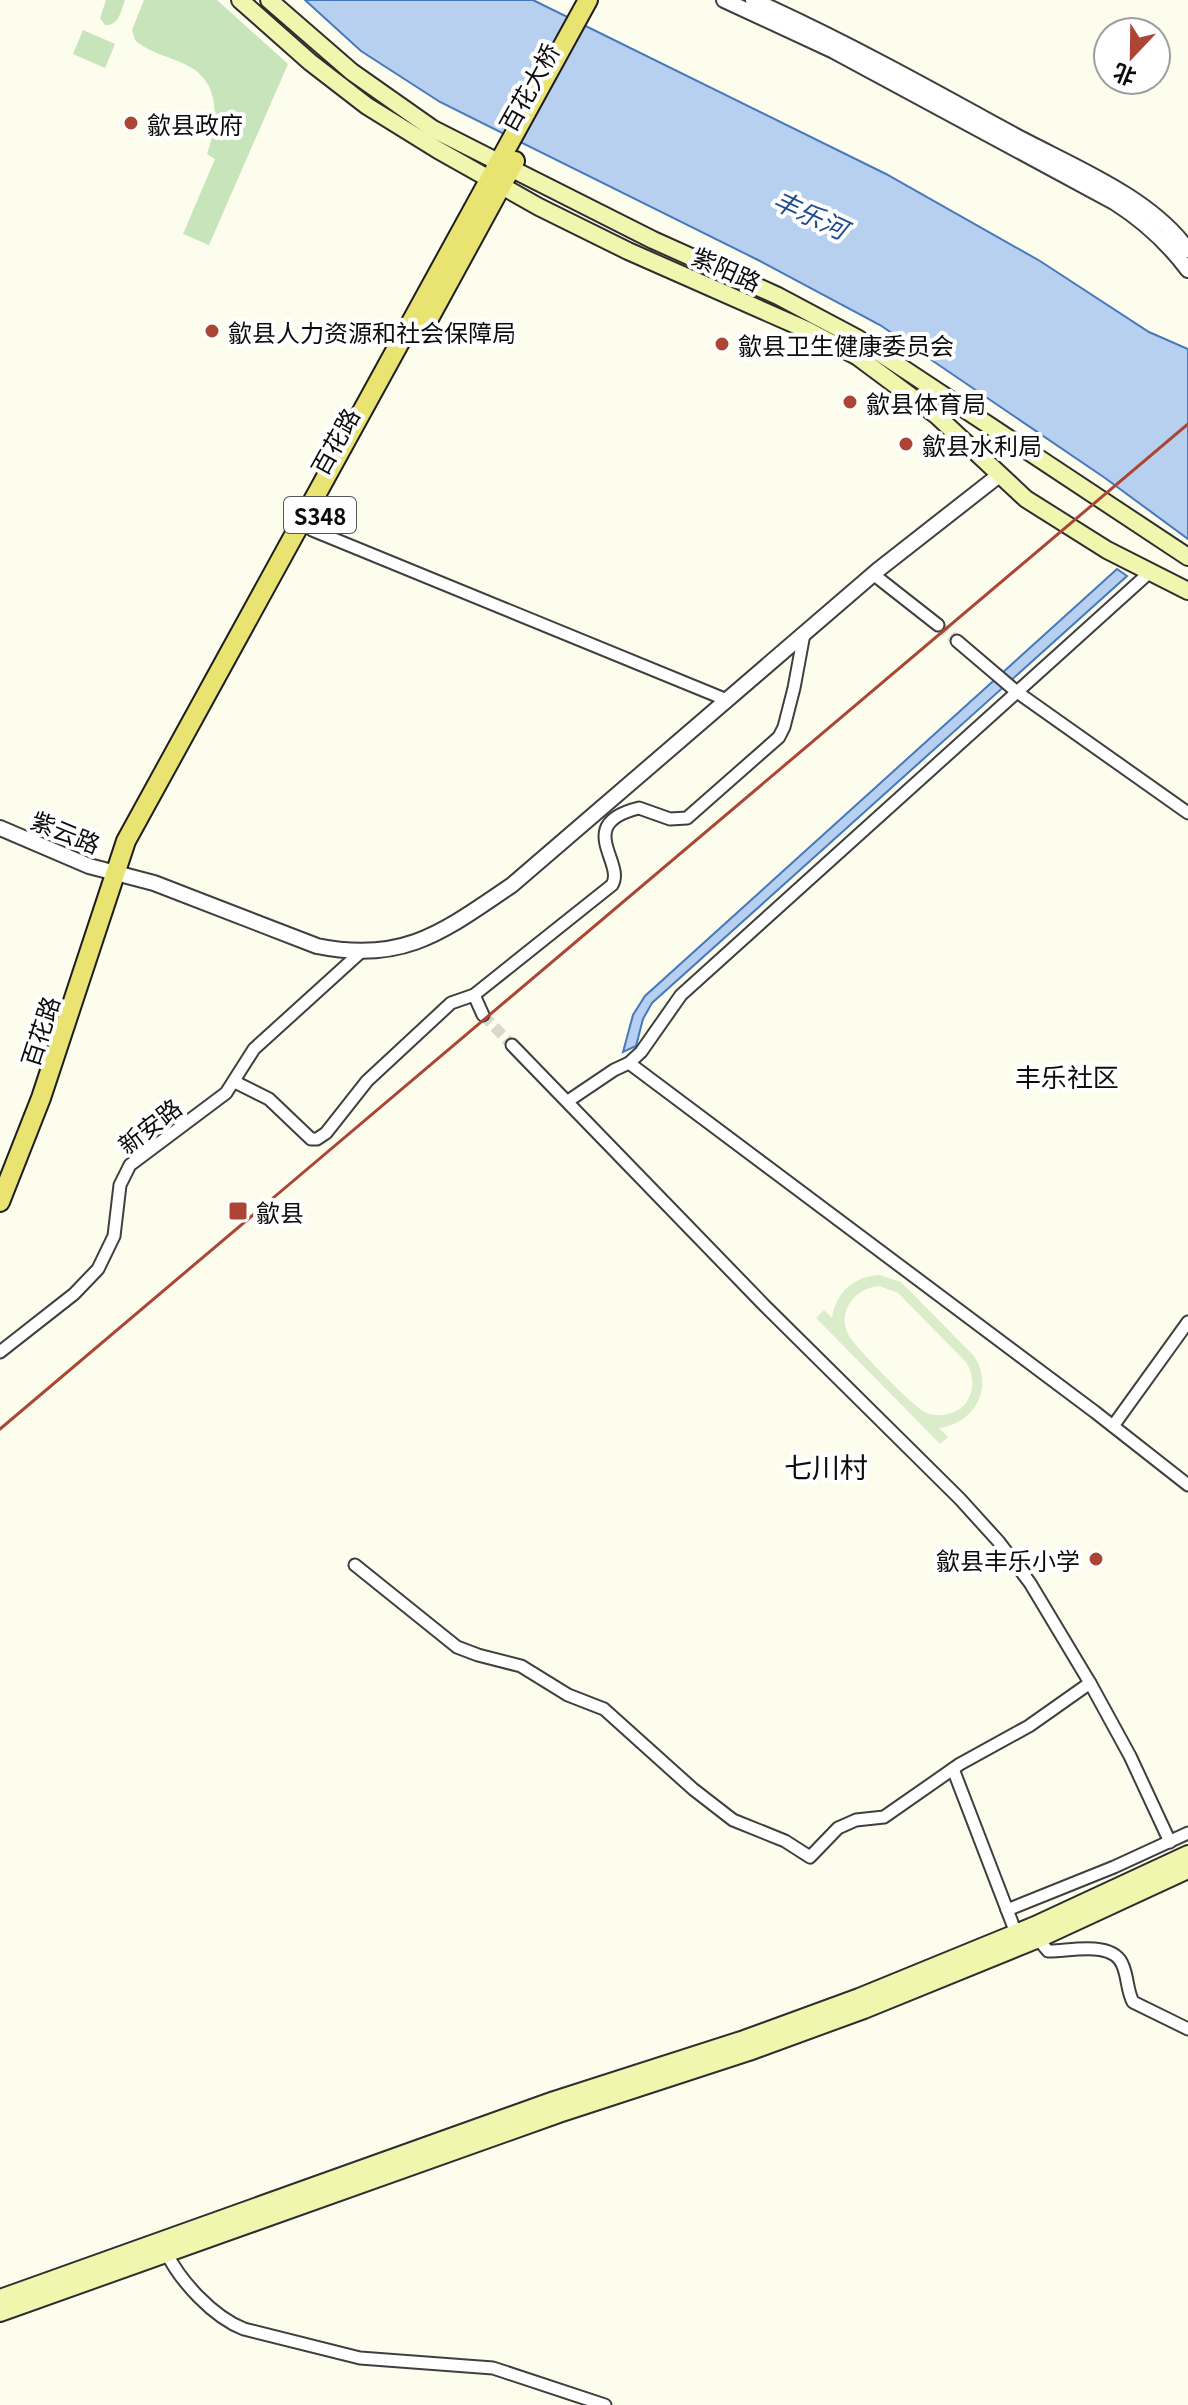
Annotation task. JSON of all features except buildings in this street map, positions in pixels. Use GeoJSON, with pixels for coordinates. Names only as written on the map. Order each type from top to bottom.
{"type":"FeatureCollection","features":[{"type":"Feature","properties":{"kind":"main road","name":"紫阳路"},"geometry":{"type":"LineString","coordinates":[[240,0],[310,62],[367,106],[738,277],[857,338],[1188,557]]}},
{"type":"Feature","properties":{"kind":"main road","name":"紫阳路"},"geometry":{"type":"LineString","coordinates":[[269,0],[352,72],[408,114],[504,167],[628,251],[807,330],[858,357],[936,415],[998,476],[1042,510],[1188,591]]}},
{"type":"Feature","properties":{"kind":"main road","name":"百花大桥"},"geometry":{"type":"LineString","coordinates":[[504,167],[588,0]]}},
{"type":"Feature","properties":{"kind":"main road","name":"百花大桥"},"geometry":{"type":"LineString","coordinates":[[504,167],[602,0]]}},
{"type":"Feature","properties":{"kind":"main road","name":"百花路"},"geometry":{"type":"LineString","coordinates":[[116,873],[137,847],[312,530],[504,167]]}},
{"type":"Feature","properties":{"kind":"main road","name":"百花路"},"geometry":{"type":"LineString","coordinates":[[0,1202],[41,1098],[133,828],[504,167]]}},
{"type":"Feature","properties":{"kind":"main road"},"geometry":{"type":"LineString","coordinates":[[0,2298],[554,2100],[787,2024],[1016,1933],[1188,1854]]}},
{"type":"Feature","properties":{"kind":"main road"},"geometry":{"type":"LineString","coordinates":[[0,2313],[559,2114],[792,2037],[1038,1939],[1188,1870]]}},
{"type":"Feature","properties":{"kind":"street"},"geometry":{"type":"LineString","coordinates":[[724,0],[867,69],[1114,202],[1164,240],[1188,270]]}},
{"type":"Feature","properties":{"kind":"street"},"geometry":{"type":"LineString","coordinates":[[753,0],[861,52],[1120,192],[1165,225],[1188,250]]}},
{"type":"Feature","properties":{"kind":"street","name":"紫云路"},"geometry":{"type":"LineString","coordinates":[[0,828],[89,866],[154,883],[303,942],[362,951],[390,949],[427,939],[512,885],[873,574],[998,476]]}},
{"type":"Feature","properties":{"kind":"street"},"geometry":{"type":"LineString","coordinates":[[312,530],[727,700]]}},
{"type":"Feature","properties":{"kind":"street"},"geometry":{"type":"LineString","coordinates":[[568,1101],[629,1063],[641,1052],[681,995],[1014,690],[1150,572]]}},
{"type":"Feature","properties":{"kind":"street"},"geometry":{"type":"LineString","coordinates":[[873,574],[938,625]]}},
{"type":"Feature","properties":{"kind":"street"},"geometry":{"type":"LineString","coordinates":[[235,1082],[269,1099],[307,1135],[317,1139],[326,1133],[367,1081],[451,1003],[474,995],[612,885],[616,870],[604,845],[607,829],[613,820],[639,808],[670,819],[687,818],[772,745],[784,727],[804,634]]}},
{"type":"Feature","properties":{"kind":"street"},"geometry":{"type":"LineString","coordinates":[[957,641],[1014,690],[1188,813]]}},
{"type":"Feature","properties":{"kind":"street","name":"新安路"},"geometry":{"type":"LineString","coordinates":[[0,1352],[74,1294],[98,1269],[114,1236],[120,1185],[130,1165],[220,1098],[235,1082],[245,1059],[254,1049],[362,951]]}},
{"type":"Feature","properties":{"kind":"street"},"geometry":{"type":"LineString","coordinates":[[474,995],[483,1015]]}},
{"type":"Feature","properties":{"kind":"street"},"geometry":{"type":"LineString","coordinates":[[512,1045],[765,1306],[980,1520],[1030,1583],[1090,1683],[1130,1756],[1170,1842]]}},
{"type":"Feature","properties":{"kind":"street"},"geometry":{"type":"LineString","coordinates":[[629,1063],[1188,1485]]}},
{"type":"Feature","properties":{"kind":"street"},"geometry":{"type":"LineString","coordinates":[[1113,1426],[1188,1322]]}},
{"type":"Feature","properties":{"kind":"street"},"geometry":{"type":"LineString","coordinates":[[355,1565],[450,1642],[478,1655],[521,1666],[568,1695],[609,1712],[727,1816],[785,1841],[810,1857],[838,1828],[856,1820],[884,1817],[953,1769],[1029,1726],[1090,1683]]}},
{"type":"Feature","properties":{"kind":"street"},"geometry":{"type":"LineString","coordinates":[[953,1769],[1016,1933]]}},
{"type":"Feature","properties":{"kind":"street"},"geometry":{"type":"LineString","coordinates":[[1007,1910],[1188,1833]]}},
{"type":"Feature","properties":{"kind":"street"},"geometry":{"type":"LineString","coordinates":[[1038,1939],[1048,1951],[1082,1948],[1114,1956],[1123,1964],[1133,2002],[1188,2029]]}},
{"type":"Feature","properties":{"kind":"street"},"geometry":{"type":"LineString","coordinates":[[166,2252],[177,2273],[194,2292],[234,2325],[244,2329],[360,2358],[493,2368],[605,2405]]}},
{"type":"Feature","properties":{"kind":"green space"},"geometry":{"type":"Polygon","coordinates":[[[106,0],[125,0],[121,13],[110,25],[105,25],[100,18],[106,0]]]}},
{"type":"Feature","properties":{"kind":"green space"},"geometry":{"type":"Polygon","coordinates":[[[144,0],[217,0],[288,64],[209,245],[183,234],[215,159],[207,154],[215,119],[213,96],[202,76],[192,68],[135,40],[132,30],[144,0]]]}},
{"type":"Feature","properties":{"kind":"green space"},"geometry":{"type":"Polygon","coordinates":[[[83,30],[115,44],[105,68],[73,54],[83,30]]]}},
{"type":"Feature","properties":{"kind":"green space"},"geometry":{"type":"Polygon","coordinates":[[[880,1275],[901,1282],[974,1356],[980,1368],[982,1380],[978,1402],[963,1419],[939,1428],[948,1437],[940,1444],[816,1318],[824,1310],[832,1318],[842,1293],[854,1282],[880,1275]],[[879,1286],[862,1291],[847,1309],[845,1325],[848,1334],[920,1409],[937,1415],[953,1412],[966,1403],[971,1393],[969,1367],[898,1293],[879,1286]]]}},
{"type":"Feature","properties":{"kind":"water","name":"丰乐河"},"geometry":{"type":"Polygon","coordinates":[[[305,0],[533,0],[886,174],[1040,261],[1149,332],[1188,349],[1188,539],[1105,478],[880,325],[758,260],[440,102],[361,51],[305,0]]]}},
{"type":"Feature","properties":{"kind":"water"},"geometry":{"type":"Polygon","coordinates":[[[1117,569],[1127,576],[652,1003],[643,1019],[636,1046],[623,1052],[633,1015],[645,996],[1117,569]]]}},
{"type":"Feature","properties":{"kind":"tunnel"},"geometry":{"type":"LineString","coordinates":[[938,625],[957,641]]}},
{"type":"Feature","properties":{"kind":"tunnel"},"geometry":{"type":"LineString","coordinates":[[483,1015],[512,1045]]}},
{"type":"Feature","properties":{"kind":"railway"},"geometry":{"type":"LineString","coordinates":[[0,1429],[1188,424]]}},
{"type":"Feature","properties":{"kind":"place","name":"歙县政府"},"geometry":{"type":"Point","coordinates":[131,123]}},
{"type":"Feature","properties":{"kind":"place","name":"歙县人力资源和社会保障局"},"geometry":{"type":"Point","coordinates":[212,331]}},
{"type":"Feature","properties":{"kind":"place","name":"歙县卫生健康委员会"},"geometry":{"type":"Point","coordinates":[722,344]}},
{"type":"Feature","properties":{"kind":"place","name":"歙县体育局"},"geometry":{"type":"Point","coordinates":[850,402]}},
{"type":"Feature","properties":{"kind":"place","name":"歙县水利局"},"geometry":{"type":"Point","coordinates":[906,444]}},
{"type":"Feature","properties":{"kind":"place","name":"歙县"},"geometry":{"type":"Point","coordinates":[238,1211]}},
{"type":"Feature","properties":{"kind":"place","name":"歙县丰乐小学"},"geometry":{"type":"Point","coordinates":[1096,1559]}},
{"type":"Feature","properties":{"kind":"district","name":"丰乐社区"},"geometry":{"type":"Point","coordinates":[1067,1075]}},
{"type":"Feature","properties":{"kind":"district","name":"七川村"},"geometry":{"type":"Point","coordinates":[826,1466]}}]}
